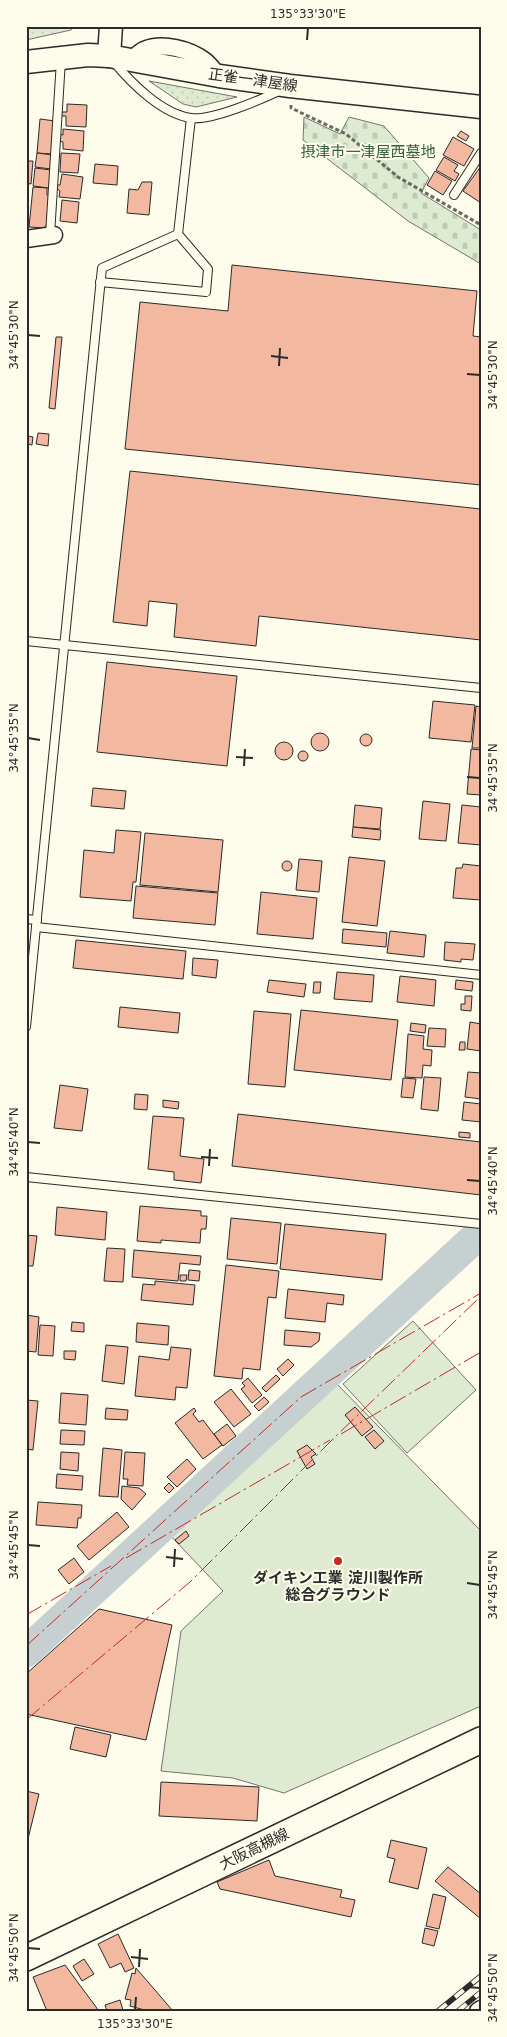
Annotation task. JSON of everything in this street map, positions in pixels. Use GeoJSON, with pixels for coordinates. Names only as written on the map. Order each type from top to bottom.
{"type":"FeatureCollection","features":[{"type":"Feature","properties":{"kind":"main road"},"geometry":{"type":"LineString","coordinates":[[109,56],[111,26]]}},
{"type":"Feature","properties":{"kind":"main road","name":"正雀一津屋線"},"geometry":{"type":"LineString","coordinates":[[26,62],[88,55],[109,56],[218,76],[290,86],[481,106]]}},
{"type":"Feature","properties":{"kind":"main road","name":"大阪高槻線"},"geometry":{"type":"LineString","coordinates":[[26,1958],[481,1740]]}},
{"type":"Feature","properties":{"kind":"street"},"geometry":{"type":"LineString","coordinates":[[26,239],[52,235]]}},
{"type":"Feature","properties":{"kind":"lane"},"geometry":{"type":"LineString","coordinates":[[109,56],[127,79],[148,96],[175,113],[191,118],[205,117],[260,100],[290,86]]}},
{"type":"Feature","properties":{"kind":"lane"},"geometry":{"type":"LineString","coordinates":[[52,235],[61,58]]}},
{"type":"Feature","properties":{"kind":"lane"},"geometry":{"type":"LineString","coordinates":[[100,282],[206,292],[208,269],[178,234],[191,118]]}},
{"type":"Feature","properties":{"kind":"lane"},"geometry":{"type":"LineString","coordinates":[[454,195],[481,153]]}},
{"type":"Feature","properties":{"kind":"lane"},"geometry":{"type":"LineString","coordinates":[[26,1027],[102,268],[178,234]]}},
{"type":"Feature","properties":{"kind":"lane"},"geometry":{"type":"LineString","coordinates":[[26,641],[481,688]]}},
{"type":"Feature","properties":{"kind":"lane"},"geometry":{"type":"LineString","coordinates":[[26,919],[37,923],[481,975]]}},
{"type":"Feature","properties":{"kind":"lane"},"geometry":{"type":"LineString","coordinates":[[26,1177],[481,1224]]}},
{"type":"Feature","properties":{"kind":"path"},"geometry":{"type":"LineString","coordinates":[[290,86],[291,108],[346,134],[398,177],[481,225]]}},
{"type":"Feature","properties":{"kind":"green space"},"geometry":{"type":"Polygon","coordinates":[[[26,26],[74,26],[71,30],[26,40],[26,26]]]}},
{"type":"Feature","properties":{"kind":"green space"},"geometry":{"type":"Polygon","coordinates":[[[149,81],[237,97],[196,107],[183,104],[149,81]]]}},
{"type":"Feature","properties":{"kind":"green space","name":"摂津市一津屋西墓地"},"geometry":{"type":"Polygon","coordinates":[[[304,117],[340,134],[349,117],[384,126],[429,178],[421,193],[481,230],[481,264],[408,221],[303,140],[304,117]]]}},
{"type":"Feature","properties":{"kind":"green space"},"geometry":{"type":"Polygon","coordinates":[[[413,1321],[476,1390],[407,1453],[343,1384],[413,1321]]]}},
{"type":"Feature","properties":{"kind":"green space","name":"ダイキン工業 淀川製作所 総合グラウンド"},"geometry":{"type":"Polygon","coordinates":[[[335,1382],[481,1531],[481,1706],[284,1793],[233,1778],[161,1771],[181,1631],[223,1591],[166,1531],[335,1382]]]}},
{"type":"Feature","properties":{"kind":"building"},"geometry":{"type":"Polygon","coordinates":[[[67,104],[87,105],[86,127],[66,126],[66,116],[61,116],[61,112],[67,112],[67,104]]]}},
{"type":"Feature","properties":{"kind":"building"},"geometry":{"type":"Polygon","coordinates":[[[40,119],[55,121],[52,154],[37,153],[40,119]]]}},
{"type":"Feature","properties":{"kind":"building"},"geometry":{"type":"Polygon","coordinates":[[[63,129],[84,131],[83,151],[63,149],[63,142],[59,141],[59,134],[63,135],[63,129]]]}},
{"type":"Feature","properties":{"kind":"building"},"geometry":{"type":"Polygon","coordinates":[[[461,131],[469,136],[466,141],[457,136],[461,131]]]}},
{"type":"Feature","properties":{"kind":"building"},"geometry":{"type":"Polygon","coordinates":[[[453,137],[474,149],[464,166],[443,155],[453,137]]]}},
{"type":"Feature","properties":{"kind":"building"},"geometry":{"type":"Polygon","coordinates":[[[37,153],[53,155],[51,169],[35,167],[37,153]]]}},
{"type":"Feature","properties":{"kind":"building"},"geometry":{"type":"Polygon","coordinates":[[[61,153],[80,154],[78,173],[60,172],[61,153]]]}},
{"type":"Feature","properties":{"kind":"building"},"geometry":{"type":"Polygon","coordinates":[[[444,157],[458,165],[454,171],[459,174],[455,181],[436,170],[444,157]]]}},
{"type":"Feature","properties":{"kind":"building"},"geometry":{"type":"Polygon","coordinates":[[[26,161],[33,161],[31,184],[26,183],[26,161]]]}},
{"type":"Feature","properties":{"kind":"building"},"geometry":{"type":"Polygon","coordinates":[[[95,164],[118,166],[117,185],[93,183],[95,164]]]}},
{"type":"Feature","properties":{"kind":"building"},"geometry":{"type":"Polygon","coordinates":[[[481,166],[481,203],[463,191],[481,166]]]}},
{"type":"Feature","properties":{"kind":"building"},"geometry":{"type":"Polygon","coordinates":[[[35,168],[51,170],[49,188],[33,186],[35,168]]]}},
{"type":"Feature","properties":{"kind":"building"},"geometry":{"type":"Polygon","coordinates":[[[435,171],[452,181],[443,195],[427,185],[435,171]]]}},
{"type":"Feature","properties":{"kind":"building"},"geometry":{"type":"Polygon","coordinates":[[[62,174],[83,177],[80,199],[59,197],[60,191],[56,188],[56,185],[60,185],[62,174]]]}},
{"type":"Feature","properties":{"kind":"building"},"geometry":{"type":"Polygon","coordinates":[[[142,182],[152,182],[149,215],[127,213],[129,189],[138,190],[142,182]]]}},
{"type":"Feature","properties":{"kind":"building"},"geometry":{"type":"Polygon","coordinates":[[[33,187],[47,188],[47,195],[49,196],[46,228],[29,227],[33,187]]]}},
{"type":"Feature","properties":{"kind":"building"},"geometry":{"type":"Polygon","coordinates":[[[62,200],[79,202],[77,223],[60,221],[62,200]]]}},
{"type":"Feature","properties":{"kind":"building"},"geometry":{"type":"Polygon","coordinates":[[[232,265],[477,291],[473,336],[481,337],[481,485],[125,449],[140,302],[228,311],[232,265]]]}},
{"type":"Feature","properties":{"kind":"building"},"geometry":{"type":"Polygon","coordinates":[[[56,337],[62,337],[55,409],[49,408],[56,337]]]}},
{"type":"Feature","properties":{"kind":"building"},"geometry":{"type":"Polygon","coordinates":[[[38,433],[49,434],[48,446],[36,444],[38,433]]]}},
{"type":"Feature","properties":{"kind":"building"},"geometry":{"type":"Polygon","coordinates":[[[28,436],[33,437],[32,445],[27,444],[28,436]]]}},
{"type":"Feature","properties":{"kind":"building"},"geometry":{"type":"Polygon","coordinates":[[[130,471],[481,509],[481,640],[259,616],[256,646],[174,637],[177,604],[149,601],[147,626],[113,622],[130,471]]]}},
{"type":"Feature","properties":{"kind":"building"},"geometry":{"type":"Polygon","coordinates":[[[107,662],[237,676],[227,766],[97,752],[107,662]]]}},
{"type":"Feature","properties":{"kind":"building"},"geometry":{"type":"Polygon","coordinates":[[[433,701],[475,705],[471,742],[429,738],[433,701]]]}},
{"type":"Feature","properties":{"kind":"building"},"geometry":{"type":"Polygon","coordinates":[[[476,706],[481,707],[481,748],[472,748],[476,706]]]}},
{"type":"Feature","properties":{"kind":"building"},"geometry":{"type":"Polygon","coordinates":[[[320,733],[326,736],[329,742],[326,748],[320,751],[314,748],[311,742],[314,736],[320,733]]]}},
{"type":"Feature","properties":{"kind":"building"},"geometry":{"type":"Polygon","coordinates":[[[364,734],[368,734],[372,740],[368,746],[364,746],[360,742],[360,738],[364,734]]]}},
{"type":"Feature","properties":{"kind":"building"},"geometry":{"type":"Polygon","coordinates":[[[284,742],[290,745],[293,751],[290,757],[284,760],[278,757],[275,751],[278,745],[284,742]]]}},
{"type":"Feature","properties":{"kind":"building"},"geometry":{"type":"Polygon","coordinates":[[[471,749],[481,750],[481,795],[467,794],[471,749]]]}},
{"type":"Feature","properties":{"kind":"building"},"geometry":{"type":"Polygon","coordinates":[[[301,751],[305,751],[308,756],[307,760],[301,761],[298,758],[298,754],[301,751]]]}},
{"type":"Feature","properties":{"kind":"building"},"geometry":{"type":"Polygon","coordinates":[[[93,788],[126,791],[124,809],[91,806],[93,788]]]}},
{"type":"Feature","properties":{"kind":"building"},"geometry":{"type":"Polygon","coordinates":[[[423,801],[450,804],[446,841],[419,839],[423,801]]]}},
{"type":"Feature","properties":{"kind":"building"},"geometry":{"type":"Polygon","coordinates":[[[355,805],[382,808],[380,829],[353,827],[355,805]]]}},
{"type":"Feature","properties":{"kind":"building"},"geometry":{"type":"Polygon","coordinates":[[[462,805],[481,807],[481,845],[458,843],[462,805]]]}},
{"type":"Feature","properties":{"kind":"building"},"geometry":{"type":"Polygon","coordinates":[[[353,827],[381,830],[380,840],[352,837],[353,827]]]}},
{"type":"Feature","properties":{"kind":"building"},"geometry":{"type":"Polygon","coordinates":[[[116,830],[141,832],[136,882],[133,882],[131,901],[80,897],[84,850],[114,853],[116,830]]]}},
{"type":"Feature","properties":{"kind":"building"},"geometry":{"type":"Polygon","coordinates":[[[145,833],[223,840],[218,892],[140,885],[145,833]]]}},
{"type":"Feature","properties":{"kind":"building"},"geometry":{"type":"Polygon","coordinates":[[[349,857],[385,861],[377,926],[342,922],[349,857]]]}},
{"type":"Feature","properties":{"kind":"building"},"geometry":{"type":"Polygon","coordinates":[[[299,859],[322,861],[319,892],[296,890],[299,859]]]}},
{"type":"Feature","properties":{"kind":"building"},"geometry":{"type":"Polygon","coordinates":[[[285,861],[289,861],[292,866],[291,870],[285,871],[282,868],[282,864],[285,861]]]}},
{"type":"Feature","properties":{"kind":"building"},"geometry":{"type":"Polygon","coordinates":[[[463,864],[481,866],[481,900],[453,898],[456,868],[462,868],[463,864]]]}},
{"type":"Feature","properties":{"kind":"building"},"geometry":{"type":"Polygon","coordinates":[[[136,886],[218,893],[215,925],[133,918],[136,886]]]}},
{"type":"Feature","properties":{"kind":"building"},"geometry":{"type":"Polygon","coordinates":[[[261,892],[317,898],[313,939],[257,934],[261,892]]]}},
{"type":"Feature","properties":{"kind":"building"},"geometry":{"type":"Polygon","coordinates":[[[343,929],[387,933],[386,947],[342,943],[343,929]]]}},
{"type":"Feature","properties":{"kind":"building"},"geometry":{"type":"Polygon","coordinates":[[[390,931],[426,935],[424,957],[387,953],[390,931]]]}},
{"type":"Feature","properties":{"kind":"building"},"geometry":{"type":"Polygon","coordinates":[[[76,940],[186,951],[183,979],[73,968],[76,940]]]}},
{"type":"Feature","properties":{"kind":"building"},"geometry":{"type":"Polygon","coordinates":[[[445,942],[475,944],[473,960],[461,959],[461,962],[444,960],[445,942]]]}},
{"type":"Feature","properties":{"kind":"building"},"geometry":{"type":"Polygon","coordinates":[[[193,958],[218,960],[216,978],[192,975],[193,958]]]}},
{"type":"Feature","properties":{"kind":"building"},"geometry":{"type":"Polygon","coordinates":[[[337,972],[374,975],[372,1002],[334,999],[337,972]]]}},
{"type":"Feature","properties":{"kind":"building"},"geometry":{"type":"Polygon","coordinates":[[[400,976],[436,980],[434,1006],[397,1002],[400,976]]]}},
{"type":"Feature","properties":{"kind":"building"},"geometry":{"type":"Polygon","coordinates":[[[269,980],[306,984],[304,997],[267,992],[269,980]]]}},
{"type":"Feature","properties":{"kind":"building"},"geometry":{"type":"Polygon","coordinates":[[[456,980],[473,982],[472,991],[455,989],[456,980]]]}},
{"type":"Feature","properties":{"kind":"building"},"geometry":{"type":"Polygon","coordinates":[[[314,982],[321,982],[320,993],[313,993],[314,982]]]}},
{"type":"Feature","properties":{"kind":"building"},"geometry":{"type":"Polygon","coordinates":[[[465,996],[472,996],[471,1011],[461,1010],[461,1004],[465,1004],[465,996]]]}},
{"type":"Feature","properties":{"kind":"building"},"geometry":{"type":"Polygon","coordinates":[[[120,1007],[180,1013],[178,1033],[118,1027],[120,1007]]]}},
{"type":"Feature","properties":{"kind":"building"},"geometry":{"type":"Polygon","coordinates":[[[301,1010],[398,1020],[391,1080],[294,1070],[301,1010]]]}},
{"type":"Feature","properties":{"kind":"building"},"geometry":{"type":"Polygon","coordinates":[[[254,1011],[291,1014],[285,1087],[248,1084],[254,1011]]]}},
{"type":"Feature","properties":{"kind":"building"},"geometry":{"type":"Polygon","coordinates":[[[470,1022],[481,1024],[481,1051],[467,1049],[470,1022]]]}},
{"type":"Feature","properties":{"kind":"building"},"geometry":{"type":"Polygon","coordinates":[[[411,1023],[426,1025],[425,1033],[410,1031],[411,1023]]]}},
{"type":"Feature","properties":{"kind":"building"},"geometry":{"type":"Polygon","coordinates":[[[429,1028],[446,1029],[445,1047],[427,1046],[429,1028]]]}},
{"type":"Feature","properties":{"kind":"building"},"geometry":{"type":"Polygon","coordinates":[[[408,1034],[424,1036],[423,1049],[432,1050],[431,1066],[423,1065],[422,1078],[405,1077],[408,1034]]]}},
{"type":"Feature","properties":{"kind":"building"},"geometry":{"type":"Polygon","coordinates":[[[460,1042],[465,1042],[465,1050],[459,1050],[460,1042]]]}},
{"type":"Feature","properties":{"kind":"building"},"geometry":{"type":"Polygon","coordinates":[[[468,1072],[481,1073],[481,1099],[465,1097],[468,1072]]]}},
{"type":"Feature","properties":{"kind":"building"},"geometry":{"type":"Polygon","coordinates":[[[424,1077],[441,1078],[438,1111],[421,1109],[424,1077]]]}},
{"type":"Feature","properties":{"kind":"building"},"geometry":{"type":"Polygon","coordinates":[[[403,1078],[416,1079],[413,1098],[401,1097],[403,1078]]]}},
{"type":"Feature","properties":{"kind":"building"},"geometry":{"type":"Polygon","coordinates":[[[60,1085],[88,1089],[82,1131],[54,1128],[60,1085]]]}},
{"type":"Feature","properties":{"kind":"building"},"geometry":{"type":"Polygon","coordinates":[[[135,1094],[148,1095],[147,1110],[134,1109],[135,1094]]]}},
{"type":"Feature","properties":{"kind":"building"},"geometry":{"type":"Polygon","coordinates":[[[163,1100],[179,1102],[178,1109],[163,1107],[163,1100]]]}},
{"type":"Feature","properties":{"kind":"building"},"geometry":{"type":"Polygon","coordinates":[[[464,1102],[481,1104],[481,1122],[462,1120],[464,1102]]]}},
{"type":"Feature","properties":{"kind":"building"},"geometry":{"type":"Polygon","coordinates":[[[238,1114],[481,1142],[481,1195],[232,1166],[238,1114]]]}},
{"type":"Feature","properties":{"kind":"building"},"geometry":{"type":"Polygon","coordinates":[[[153,1116],[184,1118],[180,1156],[204,1159],[201,1183],[174,1180],[174,1172],[148,1169],[153,1116]]]}},
{"type":"Feature","properties":{"kind":"building"},"geometry":{"type":"Polygon","coordinates":[[[459,1132],[470,1133],[470,1138],[459,1137],[459,1132]]]}},
{"type":"Feature","properties":{"kind":"building"},"geometry":{"type":"Polygon","coordinates":[[[140,1206],[201,1211],[201,1216],[207,1216],[206,1229],[201,1229],[200,1243],[161,1240],[161,1243],[137,1241],[140,1206]]]}},
{"type":"Feature","properties":{"kind":"building"},"geometry":{"type":"Polygon","coordinates":[[[57,1207],[107,1212],[105,1240],[55,1235],[57,1207]]]}},
{"type":"Feature","properties":{"kind":"building"},"geometry":{"type":"Polygon","coordinates":[[[231,1218],[281,1223],[277,1264],[227,1259],[231,1218]]]}},
{"type":"Feature","properties":{"kind":"building"},"geometry":{"type":"Polygon","coordinates":[[[285,1224],[386,1234],[382,1280],[280,1269],[285,1224]]]}},
{"type":"Feature","properties":{"kind":"building"},"geometry":{"type":"Polygon","coordinates":[[[26,1235],[37,1236],[33,1266],[26,1266],[26,1235]]]}},
{"type":"Feature","properties":{"kind":"building"},"geometry":{"type":"Polygon","coordinates":[[[107,1248],[125,1249],[123,1282],[104,1281],[107,1248]]]}},
{"type":"Feature","properties":{"kind":"building"},"geometry":{"type":"Polygon","coordinates":[[[134,1250],[201,1256],[200,1265],[180,1263],[178,1281],[132,1277],[134,1250]]]}},
{"type":"Feature","properties":{"kind":"building"},"geometry":{"type":"Polygon","coordinates":[[[226,1265],[279,1271],[276,1298],[268,1297],[260,1370],[243,1368],[242,1379],[214,1376],[226,1265]]]}},
{"type":"Feature","properties":{"kind":"building"},"geometry":{"type":"Polygon","coordinates":[[[189,1270],[200,1271],[199,1281],[188,1280],[189,1270]]]}},
{"type":"Feature","properties":{"kind":"building"},"geometry":{"type":"Polygon","coordinates":[[[180,1275],[187,1275],[186,1281],[180,1281],[180,1275]]]}},
{"type":"Feature","properties":{"kind":"building"},"geometry":{"type":"Polygon","coordinates":[[[155,1281],[195,1285],[193,1305],[141,1300],[143,1284],[155,1285],[155,1281]]]}},
{"type":"Feature","properties":{"kind":"building"},"geometry":{"type":"Polygon","coordinates":[[[288,1289],[344,1295],[343,1305],[327,1303],[325,1322],[285,1318],[288,1289]]]}},
{"type":"Feature","properties":{"kind":"building"},"geometry":{"type":"Polygon","coordinates":[[[26,1315],[39,1317],[36,1352],[26,1351],[26,1315]]]}},
{"type":"Feature","properties":{"kind":"building"},"geometry":{"type":"Polygon","coordinates":[[[72,1322],[84,1323],[84,1332],[71,1331],[72,1322]]]}},
{"type":"Feature","properties":{"kind":"building"},"geometry":{"type":"Polygon","coordinates":[[[137,1323],[169,1326],[168,1345],[136,1342],[137,1323]]]}},
{"type":"Feature","properties":{"kind":"building"},"geometry":{"type":"Polygon","coordinates":[[[40,1325],[55,1326],[53,1356],[38,1355],[40,1325]]]}},
{"type":"Feature","properties":{"kind":"building"},"geometry":{"type":"Polygon","coordinates":[[[285,1330],[320,1333],[319,1341],[311,1347],[284,1345],[285,1330]]]}},
{"type":"Feature","properties":{"kind":"building"},"geometry":{"type":"Polygon","coordinates":[[[106,1345],[128,1347],[124,1384],[102,1381],[106,1345]]]}},
{"type":"Feature","properties":{"kind":"building"},"geometry":{"type":"Polygon","coordinates":[[[171,1347],[191,1349],[187,1388],[176,1387],[175,1400],[135,1396],[139,1356],[169,1360],[171,1347]]]}},
{"type":"Feature","properties":{"kind":"building"},"geometry":{"type":"Polygon","coordinates":[[[64,1351],[76,1351],[75,1360],[64,1359],[64,1351]]]}},
{"type":"Feature","properties":{"kind":"building"},"geometry":{"type":"Polygon","coordinates":[[[288,1359],[294,1365],[283,1376],[277,1369],[288,1359]]]}},
{"type":"Feature","properties":{"kind":"building"},"geometry":{"type":"Polygon","coordinates":[[[276,1375],[280,1379],[266,1392],[262,1388],[276,1375]]]}},
{"type":"Feature","properties":{"kind":"building"},"geometry":{"type":"Polygon","coordinates":[[[248,1378],[262,1395],[252,1403],[241,1389],[245,1386],[242,1383],[248,1378]]]}},
{"type":"Feature","properties":{"kind":"building"},"geometry":{"type":"Polygon","coordinates":[[[231,1389],[251,1414],[234,1427],[214,1402],[231,1389]]]}},
{"type":"Feature","properties":{"kind":"building"},"geometry":{"type":"Polygon","coordinates":[[[61,1393],[88,1395],[86,1425],[59,1423],[61,1393]]]}},
{"type":"Feature","properties":{"kind":"building"},"geometry":{"type":"Polygon","coordinates":[[[264,1397],[269,1402],[259,1411],[254,1406],[264,1397]]]}},
{"type":"Feature","properties":{"kind":"building"},"geometry":{"type":"Polygon","coordinates":[[[26,1400],[38,1401],[33,1450],[26,1449],[26,1400]]]}},
{"type":"Feature","properties":{"kind":"building"},"geometry":{"type":"Polygon","coordinates":[[[355,1407],[373,1427],[362,1436],[345,1415],[355,1407]]]}},
{"type":"Feature","properties":{"kind":"building"},"geometry":{"type":"Polygon","coordinates":[[[106,1408],[128,1410],[127,1420],[105,1419],[106,1408]]]}},
{"type":"Feature","properties":{"kind":"building"},"geometry":{"type":"Polygon","coordinates":[[[194,1408],[196,1411],[193,1414],[199,1422],[203,1420],[222,1445],[203,1459],[175,1423],[194,1408]]]}},
{"type":"Feature","properties":{"kind":"building"},"geometry":{"type":"Polygon","coordinates":[[[227,1424],[236,1436],[223,1446],[214,1434],[227,1424]]]}},
{"type":"Feature","properties":{"kind":"building"},"geometry":{"type":"Polygon","coordinates":[[[61,1430],[85,1431],[84,1445],[60,1444],[61,1430]]]}},
{"type":"Feature","properties":{"kind":"building"},"geometry":{"type":"Polygon","coordinates":[[[374,1430],[384,1441],[375,1449],[365,1437],[374,1430]]]}},
{"type":"Feature","properties":{"kind":"building"},"geometry":{"type":"Polygon","coordinates":[[[307,1445],[316,1454],[311,1457],[315,1464],[307,1469],[297,1451],[307,1445]]]}},
{"type":"Feature","properties":{"kind":"building"},"geometry":{"type":"Polygon","coordinates":[[[103,1448],[122,1450],[118,1497],[99,1496],[103,1448]]]}},
{"type":"Feature","properties":{"kind":"building"},"geometry":{"type":"Polygon","coordinates":[[[61,1452],[79,1453],[78,1471],[60,1469],[61,1452]]]}},
{"type":"Feature","properties":{"kind":"building"},"geometry":{"type":"Polygon","coordinates":[[[125,1452],[145,1453],[143,1486],[127,1485],[128,1479],[123,1479],[125,1452]]]}},
{"type":"Feature","properties":{"kind":"building"},"geometry":{"type":"Polygon","coordinates":[[[187,1459],[196,1469],[177,1487],[167,1477],[187,1459]]]}},
{"type":"Feature","properties":{"kind":"building"},"geometry":{"type":"Polygon","coordinates":[[[57,1474],[83,1476],[82,1490],[56,1488],[57,1474]]]}},
{"type":"Feature","properties":{"kind":"building"},"geometry":{"type":"Polygon","coordinates":[[[169,1483],[174,1488],[169,1493],[164,1488],[169,1483]]]}},
{"type":"Feature","properties":{"kind":"building"},"geometry":{"type":"Polygon","coordinates":[[[122,1486],[139,1488],[146,1494],[132,1510],[121,1499],[122,1486]]]}},
{"type":"Feature","properties":{"kind":"building"},"geometry":{"type":"Polygon","coordinates":[[[38,1502],[82,1505],[81,1518],[78,1518],[77,1528],[36,1525],[38,1502]]]}},
{"type":"Feature","properties":{"kind":"building"},"geometry":{"type":"Polygon","coordinates":[[[117,1512],[129,1527],[89,1560],[77,1546],[117,1512]]]}},
{"type":"Feature","properties":{"kind":"building"},"geometry":{"type":"Polygon","coordinates":[[[186,1531],[189,1536],[179,1544],[175,1540],[186,1531]]]}},
{"type":"Feature","properties":{"kind":"building"},"geometry":{"type":"Polygon","coordinates":[[[74,1558],[84,1572],[69,1584],[58,1570],[74,1558]]]}},
{"type":"Feature","properties":{"kind":"building"},"geometry":{"type":"Polygon","coordinates":[[[99,1609],[172,1625],[146,1740],[26,1714],[26,1674],[99,1609]]]}},
{"type":"Feature","properties":{"kind":"building"},"geometry":{"type":"Polygon","coordinates":[[[75,1727],[111,1735],[106,1757],[70,1749],[75,1727]]]}},
{"type":"Feature","properties":{"kind":"building"},"geometry":{"type":"Polygon","coordinates":[[[161,1782],[259,1787],[257,1821],[159,1816],[161,1782]]]}},
{"type":"Feature","properties":{"kind":"building"},"geometry":{"type":"Polygon","coordinates":[[[26,1791],[39,1794],[28,1839],[26,1839],[26,1791]]]}},
{"type":"Feature","properties":{"kind":"building"},"geometry":{"type":"Polygon","coordinates":[[[391,1840],[427,1848],[418,1889],[389,1882],[395,1859],[387,1857],[391,1840]]]}},
{"type":"Feature","properties":{"kind":"building"},"geometry":{"type":"Polygon","coordinates":[[[269,1860],[275,1876],[342,1890],[340,1897],[355,1900],[351,1917],[220,1889],[217,1882],[269,1860]]]}},
{"type":"Feature","properties":{"kind":"building"},"geometry":{"type":"Polygon","coordinates":[[[448,1867],[481,1894],[481,1919],[435,1881],[448,1867]]]}},
{"type":"Feature","properties":{"kind":"building"},"geometry":{"type":"Polygon","coordinates":[[[433,1894],[446,1897],[439,1929],[426,1926],[433,1894]]]}},
{"type":"Feature","properties":{"kind":"building"},"geometry":{"type":"Polygon","coordinates":[[[425,1928],[438,1931],[434,1946],[422,1943],[425,1928]]]}},
{"type":"Feature","properties":{"kind":"building"},"geometry":{"type":"Polygon","coordinates":[[[118,1934],[134,1968],[125,1972],[121,1963],[110,1968],[98,1944],[118,1934]]]}},
{"type":"Feature","properties":{"kind":"building"},"geometry":{"type":"Polygon","coordinates":[[[84,1959],[94,1974],[82,1981],[73,1966],[84,1959]]]}},
{"type":"Feature","properties":{"kind":"building"},"geometry":{"type":"Polygon","coordinates":[[[65,1965],[99,2011],[47,2011],[33,1977],[65,1965]]]}},
{"type":"Feature","properties":{"kind":"building"},"geometry":{"type":"Polygon","coordinates":[[[136,1968],[173,2011],[148,2011],[130,2006],[131,2000],[125,1999],[132,1973],[135,1974],[136,1968]]]}},
{"type":"Feature","properties":{"kind":"building"},"geometry":{"type":"Polygon","coordinates":[[[120,2000],[123,2010],[107,2011],[105,2005],[120,2000]]]}},
{"type":"Feature","properties":{"kind":"waterway"},"geometry":{"type":"LineString","coordinates":[[26,1652],[479,1234]]}},
{"type":"Feature","properties":{"kind":"railway"},"geometry":{"type":"LineString","coordinates":[[438,2011],[481,1976]]}},
{"type":"Feature","properties":{"kind":"railway"},"geometry":{"type":"LineString","coordinates":[[458,2011],[481,1992]]}},
{"type":"Feature","properties":{"kind":"power"},"geometry":{"type":"LineString","coordinates":[[26,1646],[301,1397],[481,1293]]}},
{"type":"Feature","properties":{"kind":"power"},"geometry":{"type":"LineString","coordinates":[[26,1720],[190,1582],[334,1438],[481,1296]]}},
{"type":"Feature","properties":{"kind":"power"},"geometry":{"type":"LineString","coordinates":[[341,1434],[481,1352]]}},
{"type":"Feature","properties":{"kind":"power"},"geometry":{"type":"LineString","coordinates":[[126,1558],[330,1440]]}},
{"type":"Feature","properties":{"kind":"power"},"geometry":{"type":"LineString","coordinates":[[26,1615],[111,1566]]}},
{"type":"Feature","properties":{"kind":"place","name":"ダイキン工業 淀川製作所 総合グラウンド"},"geometry":{"type":"Point","coordinates":[338,1561]}}]}
